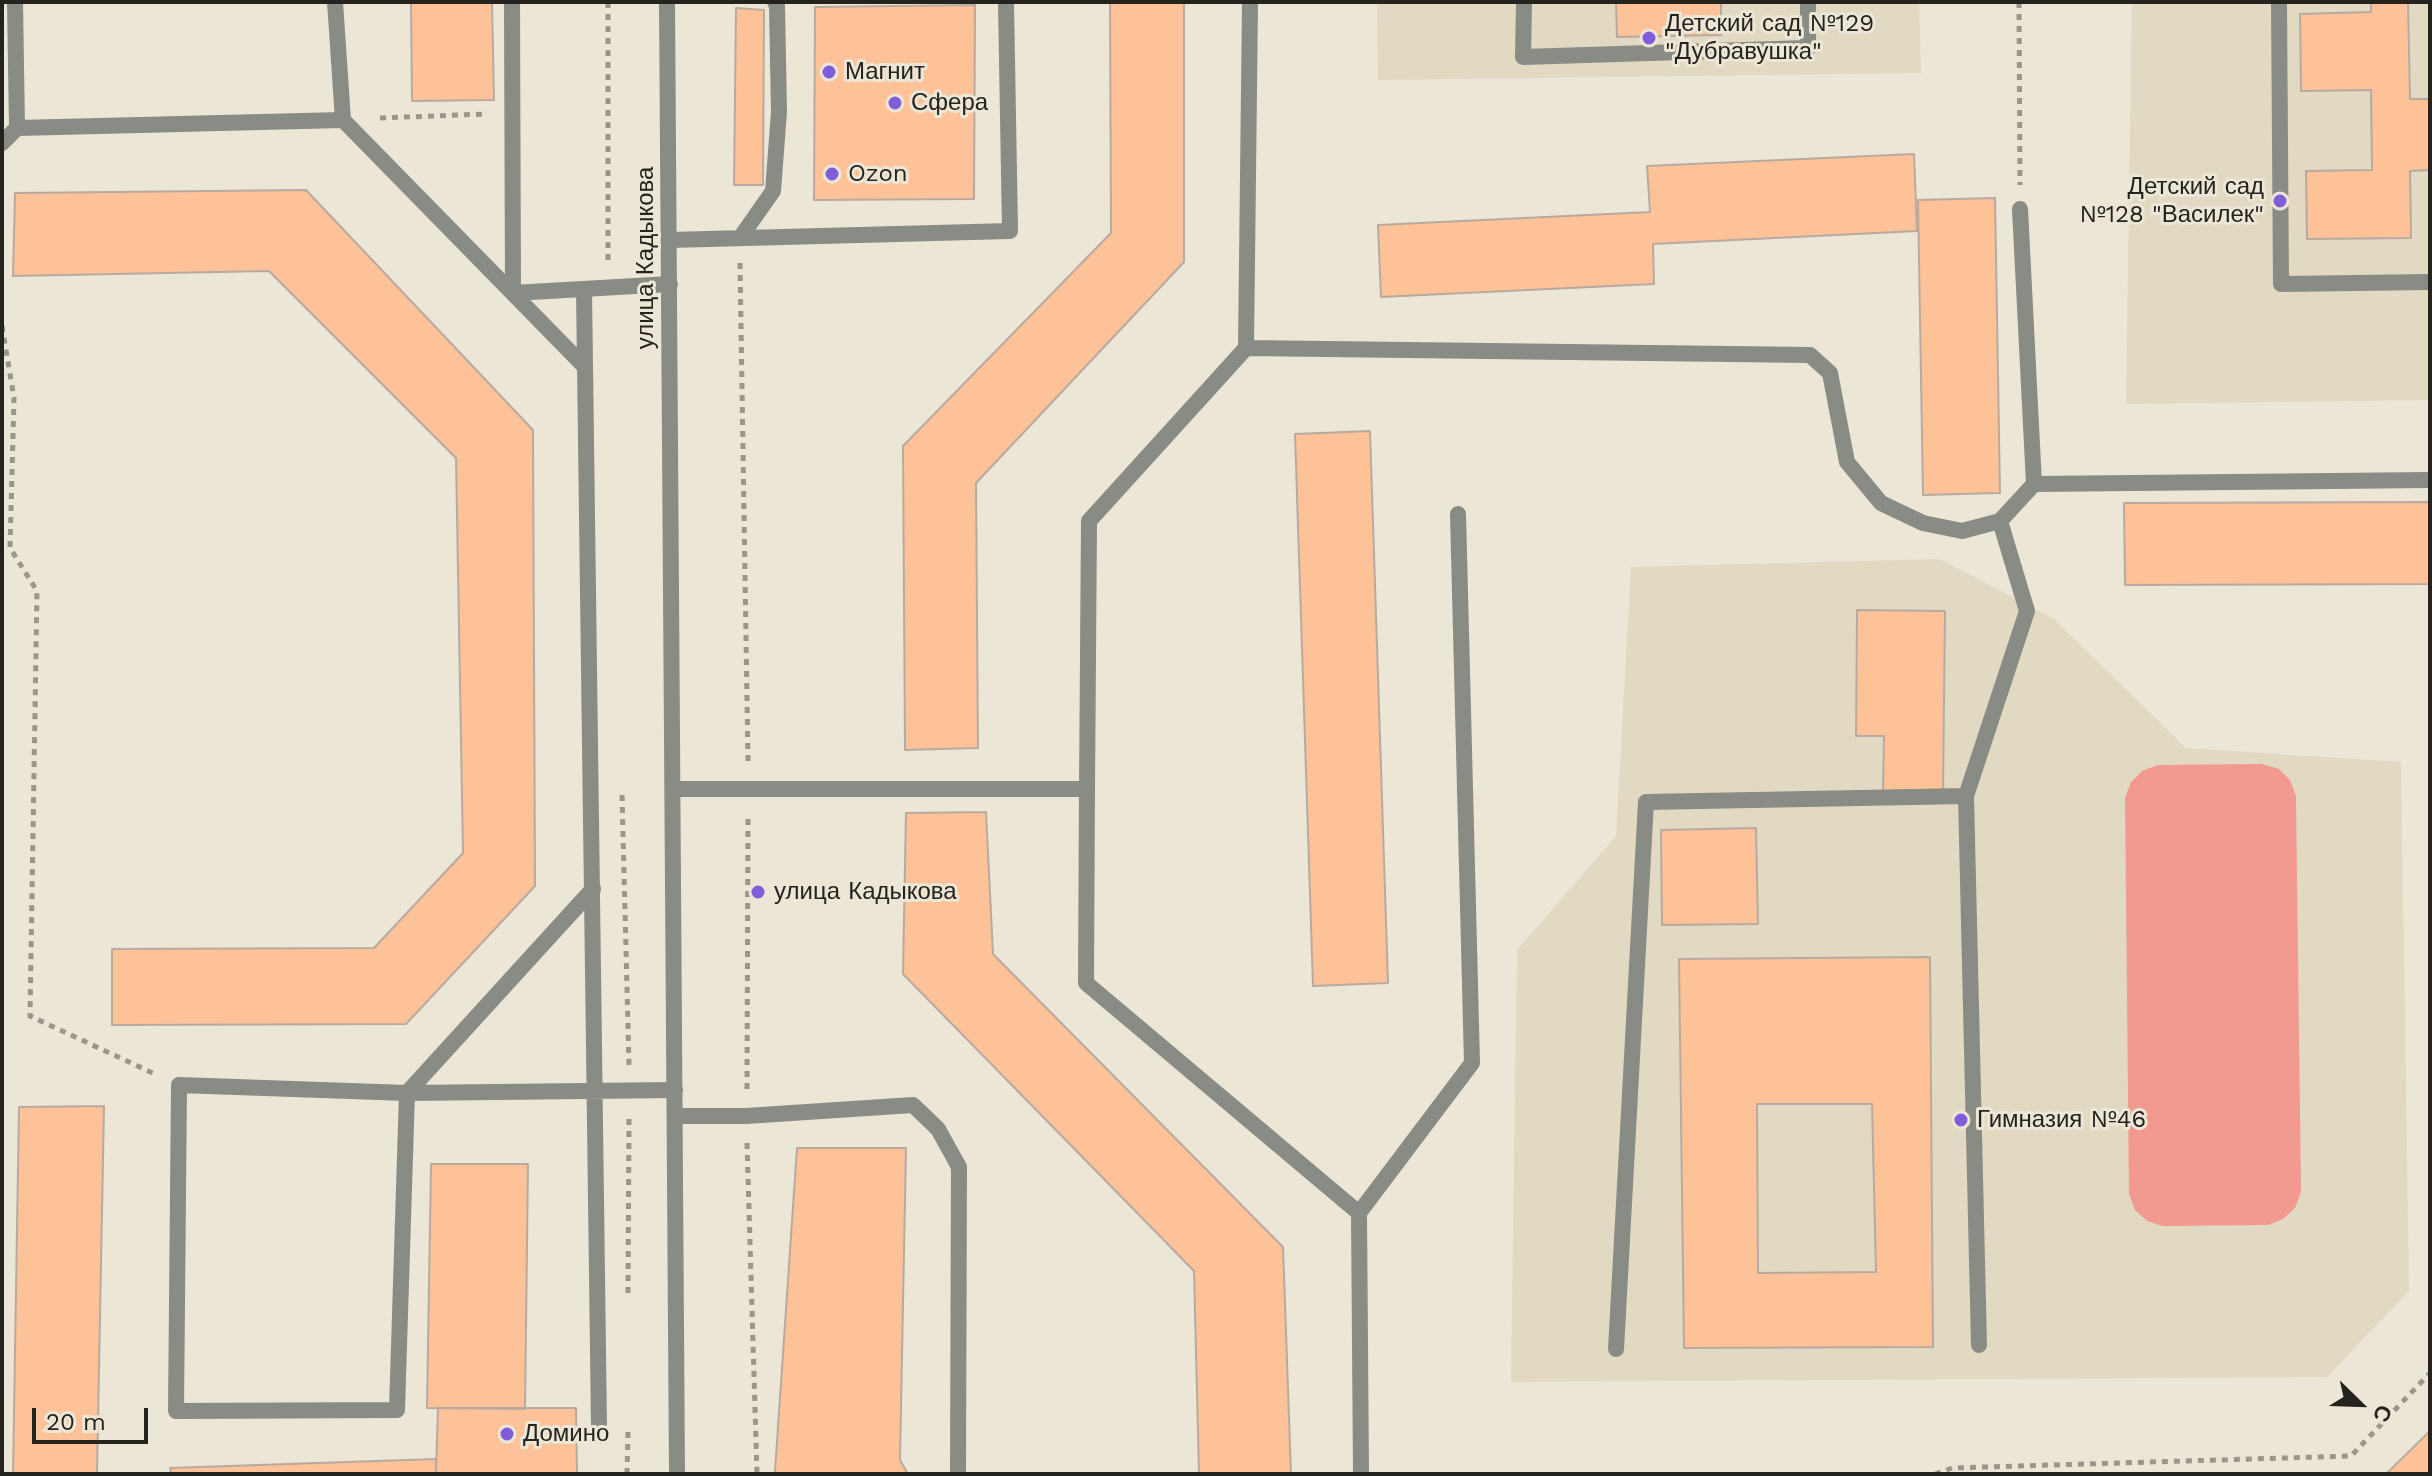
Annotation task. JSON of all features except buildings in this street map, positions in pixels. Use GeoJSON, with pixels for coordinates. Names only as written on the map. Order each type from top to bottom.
{"type":"FeatureCollection","features":[{"type":"Feature","properties":{"kind":"street"},"geometry":{"type":"LineString","coordinates":[[15,2],[17,128]]}},
{"type":"Feature","properties":{"kind":"street"},"geometry":{"type":"LineString","coordinates":[[335,2],[343,120],[585,367]]}},
{"type":"Feature","properties":{"kind":"street"},"geometry":{"type":"LineString","coordinates":[[512,2],[513,293]]}},
{"type":"Feature","properties":{"kind":"street","name":"улица Кадыкова"},"geometry":{"type":"LineString","coordinates":[[667,2],[677,1474]]}},
{"type":"Feature","properties":{"kind":"street"},"geometry":{"type":"LineString","coordinates":[[740,238],[773,191],[779,112],[775,2]]}},
{"type":"Feature","properties":{"kind":"street"},"geometry":{"type":"LineString","coordinates":[[670,240],[1010,231],[1006,2]]}},
{"type":"Feature","properties":{"kind":"street"},"geometry":{"type":"LineString","coordinates":[[1250,2],[1246,348],[1089,521],[1086,983],[1359,1213]]}},
{"type":"Feature","properties":{"kind":"street"},"geometry":{"type":"LineString","coordinates":[[1524,2],[1523,57],[1808,48],[1808,2]]}},
{"type":"Feature","properties":{"kind":"street"},"geometry":{"type":"LineString","coordinates":[[2279,2],[2281,284],[2430,282]]}},
{"type":"Feature","properties":{"kind":"street"},"geometry":{"type":"LineString","coordinates":[[2,143],[17,128],[343,120]]}},
{"type":"Feature","properties":{"kind":"street"},"geometry":{"type":"LineString","coordinates":[[1246,348],[1810,355],[1830,373],[1847,462],[1881,503],[1923,523],[1962,531],[2000,521],[2034,484],[2020,209]]}},
{"type":"Feature","properties":{"kind":"street"},"geometry":{"type":"LineString","coordinates":[[513,293],[670,284]]}},
{"type":"Feature","properties":{"kind":"street"},"geometry":{"type":"LineString","coordinates":[[584,289],[599,1426]]}},
{"type":"Feature","properties":{"kind":"street"},"geometry":{"type":"LineString","coordinates":[[2034,484],[2430,480]]}},
{"type":"Feature","properties":{"kind":"street"},"geometry":{"type":"LineString","coordinates":[[1361,1474],[1359,1213],[1472,1063],[1458,514]]}},
{"type":"Feature","properties":{"kind":"street"},"geometry":{"type":"LineString","coordinates":[[1979,1345],[1966,796],[2027,611],[2000,521]]}},
{"type":"Feature","properties":{"kind":"street"},"geometry":{"type":"LineString","coordinates":[[673,789],[1087,789]]}},
{"type":"Feature","properties":{"kind":"street"},"geometry":{"type":"LineString","coordinates":[[1616,1349],[1646,802],[1966,796]]}},
{"type":"Feature","properties":{"kind":"street"},"geometry":{"type":"LineString","coordinates":[[593,889],[407,1093],[397,1410],[176,1411],[179,1085],[407,1093],[675,1090]]}},
{"type":"Feature","properties":{"kind":"street"},"geometry":{"type":"LineString","coordinates":[[675,1116],[746,1116],[913,1105],[938,1129],[959,1167],[958,1474]]}},
{"type":"Feature","properties":{"kind":"path"},"geometry":{"type":"LineString","coordinates":[[2019,2],[2020,209]]}},
{"type":"Feature","properties":{"kind":"path"},"geometry":{"type":"LineString","coordinates":[[343,120],[512,113]]}},
{"type":"Feature","properties":{"kind":"path"},"geometry":{"type":"LineString","coordinates":[[740,238],[748,789],[746,1116],[757,1474]]}},
{"type":"Feature","properties":{"kind":"path"},"geometry":{"type":"LineString","coordinates":[[2,326],[14,398],[10,548],[37,591],[30,1016],[179,1085]]}},
{"type":"Feature","properties":{"kind":"path"},"geometry":{"type":"LineString","coordinates":[[1935,1474],[1952,1468],[2351,1456],[2430,1373]]}},
{"type":"Feature","properties":{"kind":"shaded area","name":"Детский сад №129 \"Дубравушка\""},"geometry":{"type":"Polygon","coordinates":[[[1377,2],[1919,2],[1921,73],[1378,80],[1377,2]]]}},
{"type":"Feature","properties":{"kind":"shaded area","name":"Детский сад №128 \"Василек\""},"geometry":{"type":"Polygon","coordinates":[[[2132,2],[2430,2],[2430,400],[2126,404],[2132,2]]]}},
{"type":"Feature","properties":{"kind":"shaded area","name":"Гимназия №46"},"geometry":{"type":"Polygon","coordinates":[[[1940,559],[2054,619],[2186,748],[2401,762],[2409,1291],[2327,1377],[1511,1382],[1517,950],[1616,836],[1631,567],[1940,559]]]}},
{"type":"Feature","properties":{"kind":"shaded area"},"geometry":{"type":"Polygon","coordinates":[[[2262,764],[2279,769],[2290,780],[2296,796],[2301,1192],[2295,1208],[2283,1219],[2268,1225],[2162,1226],[2147,1221],[2135,1210],[2129,1194],[2125,798],[2131,782],[2142,771],[2158,765],[2262,764]]]}},
{"type":"Feature","properties":{"kind":"place","name":"Детский сад №129 \"Дубравушка\""},"geometry":{"type":"Point","coordinates":[1649,38]}},
{"type":"Feature","properties":{"kind":"place","name":"Магнит"},"geometry":{"type":"Point","coordinates":[829,72]}},
{"type":"Feature","properties":{"kind":"place","name":"Сфера"},"geometry":{"type":"Point","coordinates":[895,103]}},
{"type":"Feature","properties":{"kind":"place","name":"Ozon"},"geometry":{"type":"Point","coordinates":[832,174]}},
{"type":"Feature","properties":{"kind":"place","name":"Детский сад №128 \"Василек\""},"geometry":{"type":"Point","coordinates":[2280,201]}},
{"type":"Feature","properties":{"kind":"place","name":"улица Кадыкова"},"geometry":{"type":"Point","coordinates":[758,892]}},
{"type":"Feature","properties":{"kind":"place","name":"Гимназия №46"},"geometry":{"type":"Point","coordinates":[1961,1120]}},
{"type":"Feature","properties":{"kind":"place","name":"Домино"},"geometry":{"type":"Point","coordinates":[507,1434]}}]}
